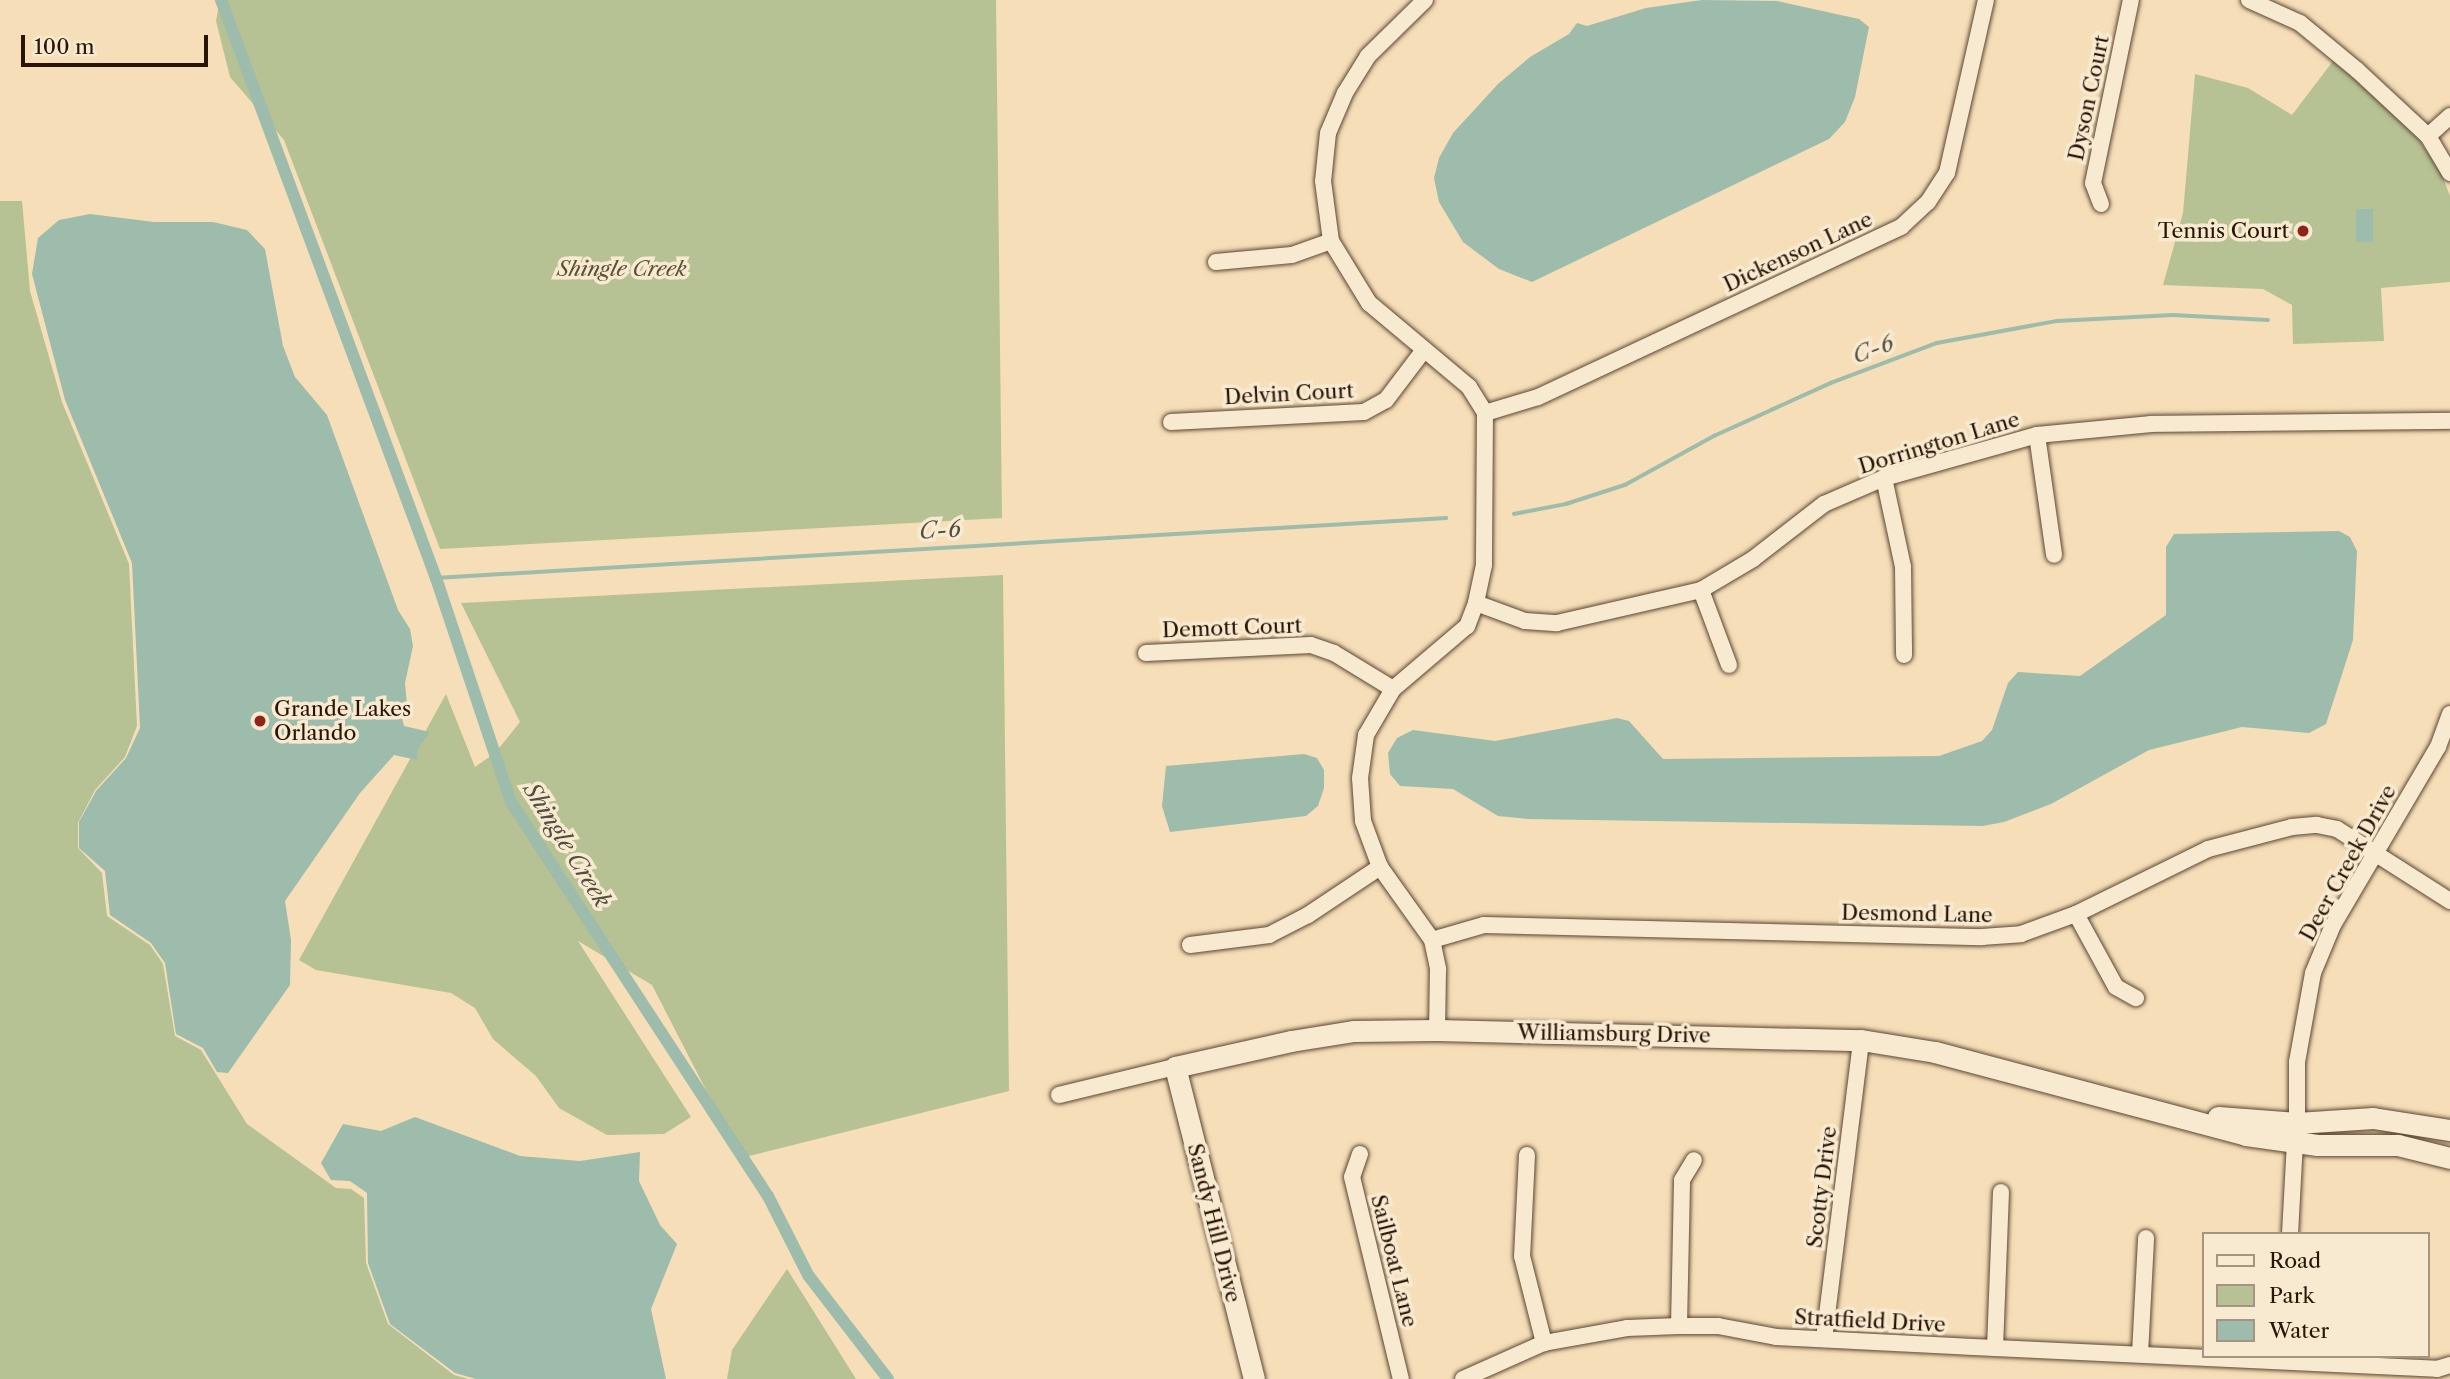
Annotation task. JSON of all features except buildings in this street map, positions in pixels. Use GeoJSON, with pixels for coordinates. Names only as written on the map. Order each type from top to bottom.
{"type":"FeatureCollection","features":[{"type":"Feature","properties":{"kind":"street"},"geometry":{"type":"LineString","coordinates":[[1425,0],[1368,56],[1328,133],[1323,181],[1331,241],[1369,303],[1469,387],[1485,413],[1484,565],[1476,603],[1467,626],[1393,689],[1366,735],[1360,778],[1363,821],[1380,867],[1432,940],[1437,969],[1437,1030]]}},
{"type":"Feature","properties":{"kind":"street","name":"Dickenson Lane"},"geometry":{"type":"LineString","coordinates":[[1485,413],[1538,397],[1901,227],[1928,202],[1947,173],[1986,0]]}},
{"type":"Feature","properties":{"kind":"street","name":"Dyson Court"},"geometry":{"type":"LineString","coordinates":[[2101,204],[2092,183],[2131,0]]}},
{"type":"Feature","properties":{"kind":"street"},"geometry":{"type":"LineString","coordinates":[[2249,0],[2300,23],[2428,135],[2450,173]]}},
{"type":"Feature","properties":{"kind":"street"},"geometry":{"type":"LineString","coordinates":[[2428,135],[2450,116]]}},
{"type":"Feature","properties":{"kind":"street"},"geometry":{"type":"LineString","coordinates":[[1216,262],[1292,255],[1331,241]]}},
{"type":"Feature","properties":{"kind":"street","name":"Delvin Court"},"geometry":{"type":"LineString","coordinates":[[1171,422],[1364,412],[1386,400],[1424,350]]}},
{"type":"Feature","properties":{"kind":"street","name":"Dorrington Lane"},"geometry":{"type":"LineString","coordinates":[[1476,603],[1525,621],[1557,624],[1701,590],[1753,559],[1824,504],[1884,478],[2036,435],[2151,424],[2450,421]]}},
{"type":"Feature","properties":{"kind":"street"},"geometry":{"type":"LineString","coordinates":[[2036,435],[2054,555]]}},
{"type":"Feature","properties":{"kind":"street"},"geometry":{"type":"LineString","coordinates":[[1884,478],[1903,567],[1904,655]]}},
{"type":"Feature","properties":{"kind":"street"},"geometry":{"type":"LineString","coordinates":[[1701,590],[1729,665]]}},
{"type":"Feature","properties":{"kind":"street","name":"Demott Court"},"geometry":{"type":"LineString","coordinates":[[1146,653],[1311,645],[1334,653],[1393,689]]}},
{"type":"Feature","properties":{"kind":"street","name":"Deer Creek Drive"},"geometry":{"type":"LineString","coordinates":[[2290,1232],[2297,1062],[2313,973],[2333,925],[2438,747],[2450,714]]}},
{"type":"Feature","properties":{"kind":"street","name":"Desmond Lane"},"geometry":{"type":"LineString","coordinates":[[1432,940],[1484,925],[1982,937],[2021,934],[2076,914],[2208,849],[2292,827],[2337,829],[2450,901]]}},
{"type":"Feature","properties":{"kind":"street"},"geometry":{"type":"LineString","coordinates":[[1191,945],[1269,934],[1308,915],[1380,867]]}},
{"type":"Feature","properties":{"kind":"street"},"geometry":{"type":"LineString","coordinates":[[2076,914],[2116,987],[2136,998]]}},
{"type":"Feature","properties":{"kind":"street","name":"Williamsburg Drive"},"geometry":{"type":"LineString","coordinates":[[1059,1095],[1175,1067],[1354,1031],[1437,1030],[1861,1040],[1936,1052],[2167,1112],[2296,1132]]}},
{"type":"Feature","properties":{"kind":"street","name":"Scotty Drive"},"geometry":{"type":"LineString","coordinates":[[1824,1339],[1861,1040]]}},
{"type":"Feature","properties":{"kind":"street","name":"Sandy Hill Drive"},"geometry":{"type":"LineString","coordinates":[[1175,1067],[1254,1379]]}},
{"type":"Feature","properties":{"kind":"street"},"geometry":{"type":"LineString","coordinates":[[2296,1132],[2373,1118],[2450,1130]]}},
{"type":"Feature","properties":{"kind":"street"},"geometry":{"type":"LineString","coordinates":[[2296,1132],[2398,1145],[2450,1158]]}},
{"type":"Feature","properties":{"kind":"street","name":"Sailboat Lane"},"geometry":{"type":"LineString","coordinates":[[1360,1154],[1352,1177],[1401,1379]]}},
{"type":"Feature","properties":{"kind":"street"},"geometry":{"type":"LineString","coordinates":[[1527,1155],[1522,1256],[1544,1343]]}},
{"type":"Feature","properties":{"kind":"street"},"geometry":{"type":"LineString","coordinates":[[1679,1326],[1682,1180],[1694,1160]]}},
{"type":"Feature","properties":{"kind":"street"},"geometry":{"type":"LineString","coordinates":[[1995,1348],[2001,1192]]}},
{"type":"Feature","properties":{"kind":"street"},"geometry":{"type":"LineString","coordinates":[[2140,1354],[2147,1238]]}},
{"type":"Feature","properties":{"kind":"street","name":"Stratfield Drive"},"geometry":{"type":"LineString","coordinates":[[1462,1379],[1544,1343],[1627,1328],[1679,1326],[1824,1339],[2140,1354],[2284,1366],[2437,1369],[2450,1365]]}},
{"type":"Feature","properties":{"kind":"green space","name":"Shingle Creek"},"geometry":{"type":"Polygon","coordinates":[[[220,0],[996,0],[1002,518],[440,549],[284,140],[230,77],[216,21],[220,0]]]}},
{"type":"Feature","properties":{"kind":"green space"},"geometry":{"type":"Polygon","coordinates":[[[2333,61],[2410,126],[2441,173],[2450,196],[2450,282],[2381,288],[2384,341],[2293,344],[2292,305],[2263,289],[2163,285],[2183,213],[2195,74],[2248,88],[2292,115],[2333,61]]]}},
{"type":"Feature","properties":{"kind":"green space"},"geometry":{"type":"Polygon","coordinates":[[[0,201],[22,201],[30,291],[62,402],[129,564],[137,726],[125,757],[95,790],[78,823],[78,848],[102,873],[107,916],[150,945],[163,964],[175,1036],[201,1050],[247,1124],[336,1188],[351,1189],[364,1198],[366,1263],[388,1324],[454,1375],[469,1379],[0,1379],[0,201]]]}},
{"type":"Feature","properties":{"kind":"green space","name":"Shingle Creek"},"geometry":{"type":"Polygon","coordinates":[[[1003,575],[1009,1091],[741,1158],[652,985],[578,941],[691,1117],[664,1134],[607,1135],[559,1108],[536,1076],[493,1039],[475,1008],[451,993],[316,970],[299,960],[446,694],[475,767],[495,753],[520,722],[461,603],[1003,575]]]}},
{"type":"Feature","properties":{"kind":"green space"},"geometry":{"type":"Polygon","coordinates":[[[787,1269],[856,1379],[727,1379],[732,1350],[787,1269]]]}},
{"type":"Feature","properties":{"kind":"water"},"geometry":{"type":"Polygon","coordinates":[[[1702,0],[1777,1],[1859,19],[1869,27],[1855,97],[1845,122],[1829,139],[1532,282],[1499,269],[1463,242],[1439,202],[1434,178],[1439,158],[1453,133],[1498,84],[1530,57],[1569,34],[1577,23],[1587,26],[1646,8],[1702,0]]]}},
{"type":"Feature","properties":{"kind":"water"},"geometry":{"type":"Polygon","coordinates":[[[2356,209],[2373,209],[2373,242],[2356,242],[2356,209]]]}},
{"type":"Feature","properties":{"kind":"water"},"geometry":{"type":"Polygon","coordinates":[[[90,214],[154,222],[213,222],[247,230],[265,249],[283,346],[295,377],[327,415],[398,610],[410,629],[413,646],[405,683],[407,705],[401,714],[404,726],[430,732],[418,749],[417,760],[394,755],[360,793],[285,901],[291,940],[290,985],[228,1073],[217,1072],[203,1048],[176,1034],[165,963],[151,943],[110,915],[105,871],[79,848],[79,822],[96,791],[126,758],[140,728],[132,563],[65,400],[32,274],[38,238],[59,220],[90,214]]]}},
{"type":"Feature","properties":{"kind":"water"},"geometry":{"type":"Polygon","coordinates":[[[2339,531],[2350,537],[2357,551],[2353,640],[2326,724],[2309,733],[2242,727],[2149,750],[2051,804],[2004,822],[1983,826],[1528,819],[1498,816],[1453,789],[1400,786],[1390,774],[1388,753],[1397,738],[1413,730],[1495,741],[1617,718],[1629,721],[1663,759],[1939,756],[1982,741],[1992,730],[2008,683],[2018,672],[2080,676],[2166,615],[2166,547],[2174,534],[2339,531]]]}},
{"type":"Feature","properties":{"kind":"water"},"geometry":{"type":"Polygon","coordinates":[[[1304,754],[1317,758],[1324,770],[1324,788],[1318,806],[1306,816],[1170,832],[1162,806],[1166,766],[1304,754]]]}},
{"type":"Feature","properties":{"kind":"water"},"geometry":{"type":"Polygon","coordinates":[[[415,1117],[520,1156],[580,1161],[640,1152],[639,1181],[660,1225],[677,1244],[651,1309],[666,1379],[476,1379],[455,1373],[390,1324],[368,1263],[367,1193],[350,1181],[331,1180],[321,1163],[343,1124],[381,1131],[415,1117]]]}},
{"type":"Feature","properties":{"kind":"waterway","name":"Shingle Creek"},"geometry":{"type":"LineString","coordinates":[[221,0],[436,578],[511,802],[768,1196],[808,1275],[888,1379]]}},
{"type":"Feature","properties":{"kind":"waterway","name":"C-6"},"geometry":{"type":"LineString","coordinates":[[1514,514],[1566,504],[1625,485],[1714,436],[1831,383],[1937,343],[2057,321],[2173,315],[2268,320]]}},
{"type":"Feature","properties":{"kind":"waterway","name":"C-6"},"geometry":{"type":"LineString","coordinates":[[436,578],[1446,518]]}},
{"type":"Feature","properties":{"kind":"place","name":"Tennis Court"},"geometry":{"type":"Point","coordinates":[2303,231]}},
{"type":"Feature","properties":{"kind":"place","name":"Grande Lakes Orlando"},"geometry":{"type":"Point","coordinates":[260,721]}}]}
